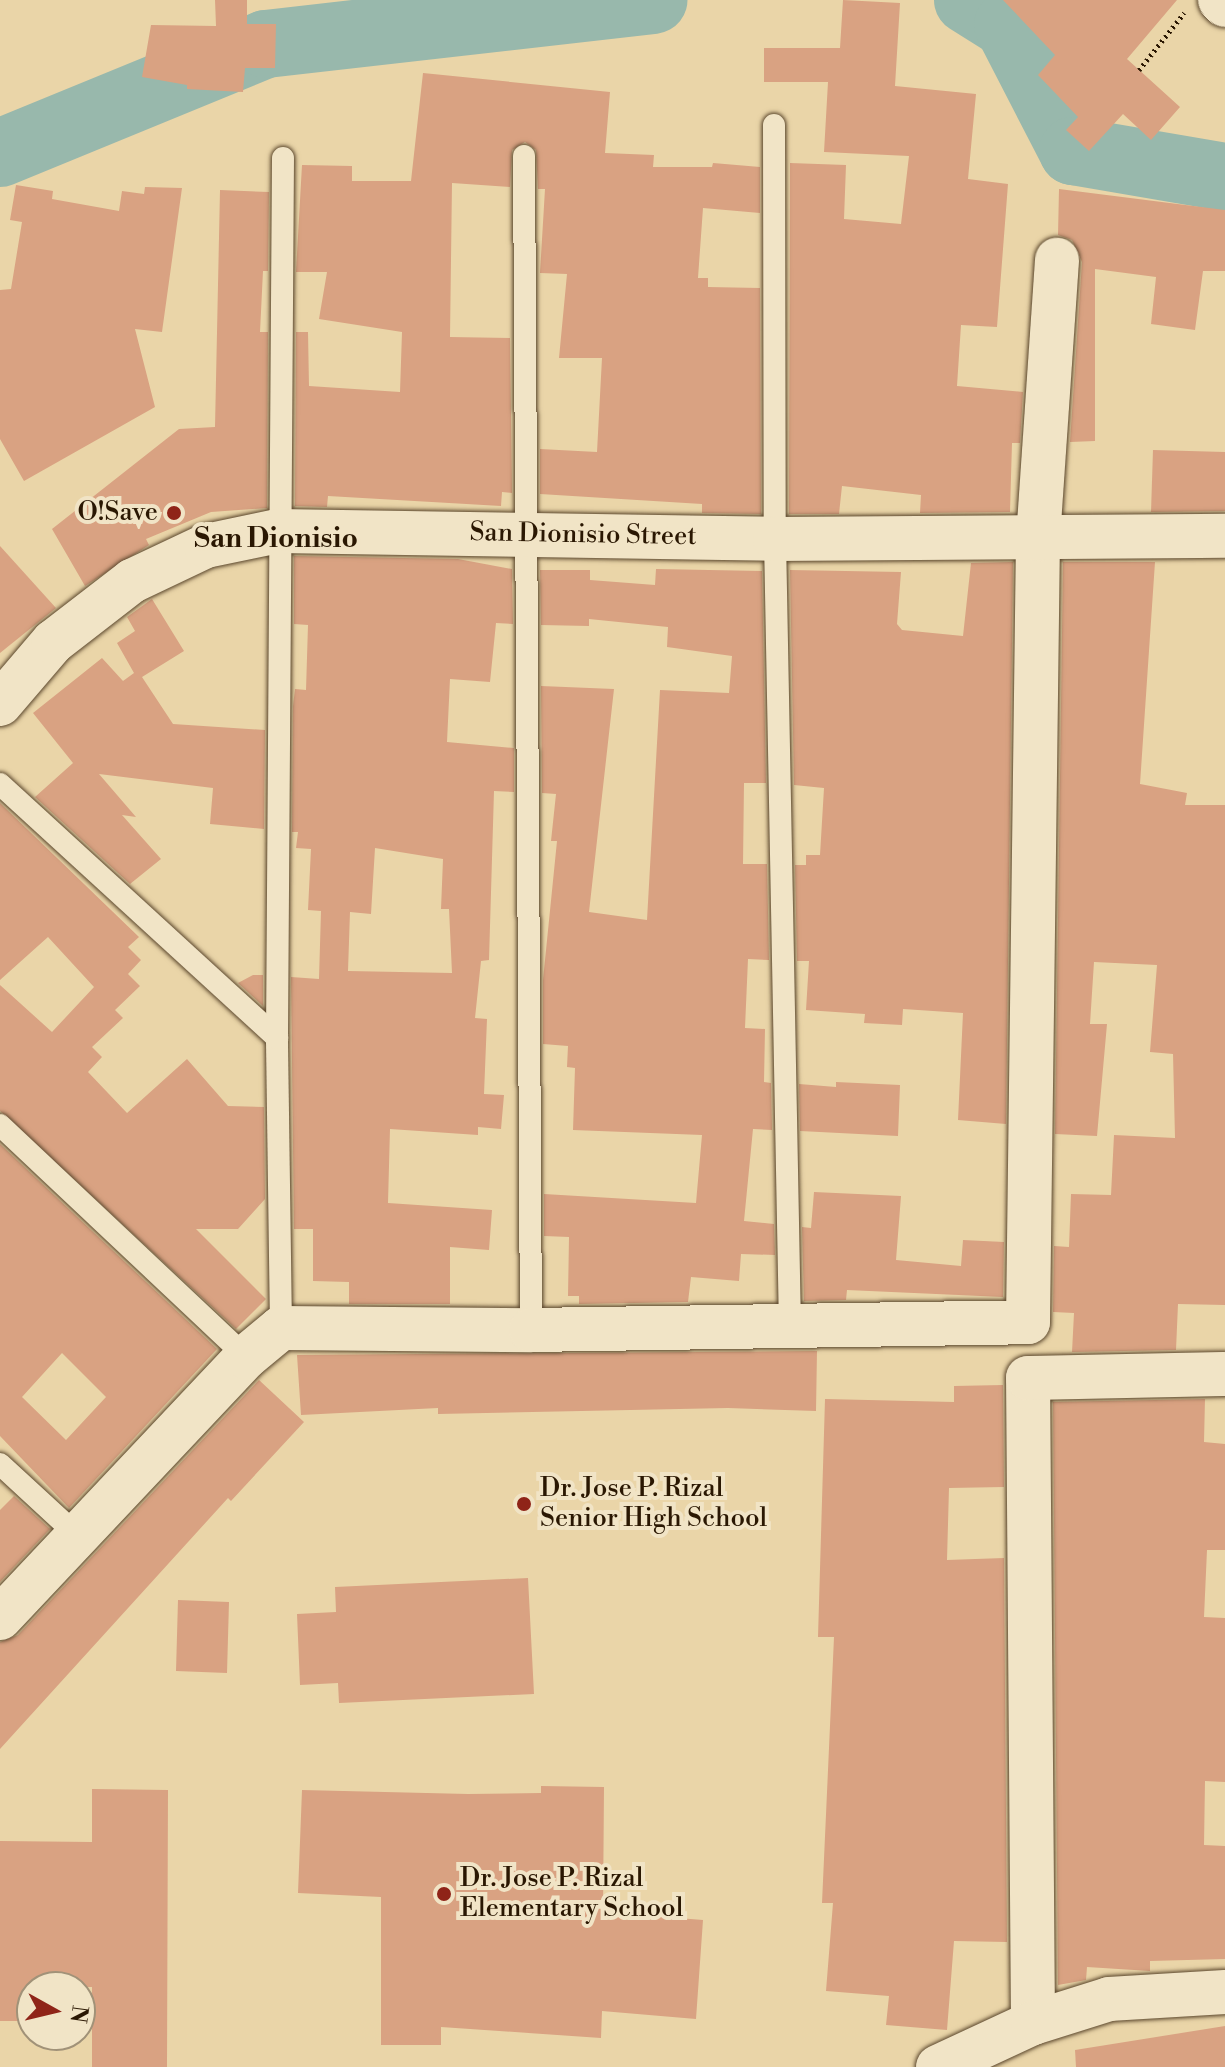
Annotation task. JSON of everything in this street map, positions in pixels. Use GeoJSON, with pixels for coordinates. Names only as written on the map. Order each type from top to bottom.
{"type":"FeatureCollection","features":[{"type":"Feature","properties":{"kind":"street"},"geometry":{"type":"LineString","coordinates":[[1220,0],[1225,5]]}},
{"type":"Feature","properties":{"kind":"street"},"geometry":{"type":"LineString","coordinates":[[0,1618],[246,1357],[281,1328],[531,1330],[1028,1322],[1038,539],[1057,260]]}},
{"type":"Feature","properties":{"kind":"street","name":"San Dionisio Street"},"geometry":{"type":"LineString","coordinates":[[0,704],[53,642],[132,581],[206,546],[278,531],[775,539],[1225,536]]}},
{"type":"Feature","properties":{"kind":"street"},"geometry":{"type":"LineString","coordinates":[[1033,2023],[1028,1378],[1225,1374]]}},
{"type":"Feature","properties":{"kind":"street"},"geometry":{"type":"LineString","coordinates":[[952,2063],[1033,2023],[1109,1999],[1225,1992]]}},
{"type":"Feature","properties":{"kind":"lane"},"geometry":{"type":"LineString","coordinates":[[774,125],[775,539],[790,1327]]}},
{"type":"Feature","properties":{"kind":"lane"},"geometry":{"type":"LineString","coordinates":[[524,156],[531,1330]]}},
{"type":"Feature","properties":{"kind":"lane"},"geometry":{"type":"LineString","coordinates":[[281,1328],[277,1038],[278,531],[283,158]]}},
{"type":"Feature","properties":{"kind":"lane"},"geometry":{"type":"LineString","coordinates":[[0,784],[277,1038]]}},
{"type":"Feature","properties":{"kind":"lane"},"geometry":{"type":"LineString","coordinates":[[0,1125],[246,1357]]}},
{"type":"Feature","properties":{"kind":"lane"},"geometry":{"type":"LineString","coordinates":[[0,1464],[77,1535]]}},
{"type":"Feature","properties":{"kind":"path"},"geometry":{"type":"LineString","coordinates":[[1139,70],[1195,0]]}},
{"type":"Feature","properties":{"kind":"building"},"geometry":{"type":"Polygon","coordinates":[[[215,0],[247,0],[247,24],[276,24],[275,68],[245,68],[243,92],[187,89],[187,85],[142,77],[151,25],[216,26],[215,0]]]}},
{"type":"Feature","properties":{"kind":"building"},"geometry":{"type":"Polygon","coordinates":[[[843,0],[900,3],[895,86],[976,94],[968,179],[1008,184],[997,327],[961,325],[957,386],[1023,392],[1020,443],[1012,443],[1010,512],[920,513],[921,495],[842,486],[839,514],[789,514],[790,163],[846,165],[844,219],[901,224],[909,156],[824,152],[828,82],[764,82],[764,48],[840,48],[843,0]]]}},
{"type":"Feature","properties":{"kind":"building"},"geometry":{"type":"Polygon","coordinates":[[[1003,0],[1177,0],[1127,59],[1180,107],[1151,140],[1123,114],[1089,151],[1066,130],[1078,117],[1038,75],[1055,55],[1003,0]]]}},
{"type":"Feature","properties":{"kind":"building"},"geometry":{"type":"Polygon","coordinates":[[[423,73],[610,92],[605,153],[654,155],[653,167],[712,167],[713,163],[760,167],[760,213],[703,208],[698,278],[708,278],[708,287],[760,288],[761,514],[702,513],[702,504],[540,494],[540,449],[597,452],[602,358],[559,358],[567,274],[540,273],[545,189],[538,189],[536,150],[525,142],[512,150],[510,187],[452,183],[450,337],[510,338],[512,493],[502,492],[501,506],[328,496],[327,507],[295,506],[296,332],[308,332],[309,386],[400,392],[402,332],[319,319],[327,272],[296,272],[302,165],[352,166],[352,181],[411,181],[423,73]]]}},
{"type":"Feature","properties":{"kind":"building"},"geometry":{"type":"Polygon","coordinates":[[[16,185],[53,191],[52,199],[119,211],[122,191],[144,194],[145,187],[182,188],[162,332],[135,329],[155,407],[24,481],[0,439],[0,290],[11,289],[22,222],[10,220],[16,185]]]}},
{"type":"Feature","properties":{"kind":"building"},"geometry":{"type":"Polygon","coordinates":[[[1059,189],[1225,210],[1225,271],[1203,271],[1195,330],[1151,324],[1156,277],[1095,269],[1095,441],[1070,442],[1082,262],[1072,240],[1058,235],[1059,189]]]}},
{"type":"Feature","properties":{"kind":"building"},"geometry":{"type":"Polygon","coordinates":[[[220,190],[269,192],[268,271],[263,271],[260,332],[268,332],[267,508],[211,512],[146,539],[149,545],[85,586],[52,529],[179,429],[215,427],[220,190]]]}},
{"type":"Feature","properties":{"kind":"building"},"geometry":{"type":"Polygon","coordinates":[[[1153,450],[1225,452],[1225,511],[1151,512],[1153,450]]]}},
{"type":"Feature","properties":{"kind":"building"},"geometry":{"type":"Polygon","coordinates":[[[0,546],[56,608],[0,653],[0,546]]]}},
{"type":"Feature","properties":{"kind":"building"},"geometry":{"type":"Polygon","coordinates":[[[294,556],[458,559],[512,569],[513,624],[496,623],[490,682],[450,679],[447,742],[514,748],[514,792],[494,791],[489,960],[481,961],[475,1018],[487,1019],[484,1094],[504,1095],[501,1129],[478,1127],[478,1135],[390,1129],[388,1203],[492,1210],[489,1250],[450,1247],[450,1304],[349,1304],[349,1282],[313,1281],[313,1229],[294,1229],[291,977],[319,979],[321,911],[308,910],[311,849],[296,848],[298,832],[292,832],[293,706],[295,689],[306,690],[308,625],[294,624],[294,556]],[[375,848],[371,914],[350,912],[348,971],[452,973],[449,909],[441,909],[443,859],[375,848]]]}},
{"type":"Feature","properties":{"kind":"building"},"geometry":{"type":"Polygon","coordinates":[[[1013,562],[1006,1124],[958,1120],[963,1013],[903,1009],[902,1025],[864,1023],[865,1014],[806,1010],[809,961],[797,961],[795,865],[806,865],[806,855],[820,855],[824,788],[794,785],[790,570],[901,572],[897,624],[902,630],[963,636],[971,563],[1013,562]]]}},
{"type":"Feature","properties":{"kind":"building"},"geometry":{"type":"Polygon","coordinates":[[[1063,562],[1155,562],[1140,784],[1187,793],[1185,805],[1225,805],[1225,1305],[1178,1304],[1176,1350],[1072,1352],[1074,1313],[1053,1312],[1054,1246],[1069,1247],[1071,1194],[1111,1195],[1114,1135],[1175,1138],[1173,1054],[1150,1052],[1157,965],[1094,962],[1090,1024],[1107,1024],[1097,1136],[1055,1134],[1063,562]]]}},
{"type":"Feature","properties":{"kind":"building"},"geometry":{"type":"Polygon","coordinates":[[[656,569],[762,571],[766,783],[744,783],[743,864],[767,864],[769,960],[748,959],[745,1028],[765,1029],[764,1082],[771,1083],[772,1130],[753,1129],[744,1221],[774,1224],[775,1255],[741,1254],[739,1281],[691,1277],[688,1302],[579,1304],[579,1296],[568,1296],[569,1237],[544,1236],[544,1194],[696,1203],[702,1135],[573,1130],[575,1068],[567,1067],[568,1046],[543,1044],[543,980],[557,841],[551,841],[556,794],[542,793],[541,686],[614,689],[589,912],[647,920],[660,690],[729,693],[732,656],[667,647],[668,627],[589,619],[589,626],[541,625],[540,570],[590,570],[590,580],[655,585],[656,569]]]}},
{"type":"Feature","properties":{"kind":"building"},"geometry":{"type":"Polygon","coordinates":[[[152,599],[184,651],[142,677],[173,724],[265,730],[264,829],[210,824],[213,788],[99,774],[136,817],[122,815],[161,859],[130,884],[35,797],[73,763],[33,713],[102,658],[123,681],[134,673],[117,643],[135,631],[127,617],[152,599]]]}},
{"type":"Feature","properties":{"kind":"building"},"geometry":{"type":"Polygon","coordinates":[[[0,803],[139,937],[128,947],[141,960],[128,974],[140,986],[115,1010],[123,1018],[92,1047],[102,1057],[88,1072],[127,1113],[187,1059],[228,1106],[264,1107],[265,1199],[238,1229],[196,1229],[266,1299],[236,1329],[0,1111],[0,985],[52,1032],[94,987],[48,937],[0,980],[0,803]]]}},
{"type":"Feature","properties":{"kind":"building"},"geometry":{"type":"Polygon","coordinates":[[[253,975],[263,975],[263,1006],[238,983],[253,975]]]}},
{"type":"Feature","properties":{"kind":"building"},"geometry":{"type":"Polygon","coordinates":[[[836,1082],[900,1085],[898,1136],[800,1131],[799,1084],[836,1087],[836,1082]]]}},
{"type":"Feature","properties":{"kind":"building"},"geometry":{"type":"Polygon","coordinates":[[[0,1144],[217,1349],[69,1508],[0,1436],[0,1144]],[[62,1353],[22,1397],[66,1440],[106,1397],[62,1353]]]}},
{"type":"Feature","properties":{"kind":"building"},"geometry":{"type":"Polygon","coordinates":[[[814,1192],[901,1196],[896,1260],[961,1266],[963,1240],[1004,1242],[1003,1297],[847,1290],[846,1300],[804,1301],[802,1227],[811,1228],[814,1192]]]}},
{"type":"Feature","properties":{"kind":"building"},"geometry":{"type":"Polygon","coordinates":[[[817,1351],[816,1411],[728,1408],[438,1414],[438,1408],[301,1415],[297,1355],[817,1351]]]}},
{"type":"Feature","properties":{"kind":"building"},"geometry":{"type":"Polygon","coordinates":[[[259,1380],[304,1422],[231,1501],[228,1498],[0,1749],[0,1642],[18,1635],[259,1380]]]}},
{"type":"Feature","properties":{"kind":"building"},"geometry":{"type":"Polygon","coordinates":[[[1003,1385],[1004,1487],[949,1488],[947,1560],[1004,1558],[1007,1942],[954,1941],[947,2030],[886,2025],[889,1996],[826,1991],[833,1903],[822,1903],[834,1637],[818,1637],[825,1399],[954,1402],[954,1386],[1003,1385]]]}},
{"type":"Feature","properties":{"kind":"building"},"geometry":{"type":"Polygon","coordinates":[[[1205,1399],[1204,1442],[1225,1444],[1225,1550],[1207,1550],[1204,1617],[1225,1618],[1225,1782],[1205,1781],[1204,1845],[1225,1846],[1225,1959],[1150,1961],[1150,1971],[1087,1967],[1086,1980],[1058,1985],[1053,1402],[1205,1399]]]}},
{"type":"Feature","properties":{"kind":"building"},"geometry":{"type":"Polygon","coordinates":[[[14,1496],[50,1529],[0,1582],[0,1510],[14,1496]]]}},
{"type":"Feature","properties":{"kind":"building"},"geometry":{"type":"Polygon","coordinates":[[[528,1578],[534,1694],[339,1703],[338,1683],[300,1685],[297,1614],[336,1612],[335,1587],[528,1578]]]}},
{"type":"Feature","properties":{"kind":"building"},"geometry":{"type":"Polygon","coordinates":[[[178,1600],[229,1602],[227,1673],[176,1671],[178,1600]]]}},
{"type":"Feature","properties":{"kind":"building"},"geometry":{"type":"Polygon","coordinates":[[[541,1786],[604,1787],[603,1912],[703,1920],[696,2019],[602,2011],[601,2038],[441,2027],[441,2045],[381,2045],[381,1897],[298,1893],[302,1790],[541,1793],[541,1786]]]}},
{"type":"Feature","properties":{"kind":"building"},"geometry":{"type":"Polygon","coordinates":[[[92,1789],[168,1790],[167,2067],[92,2067],[92,2051],[96,2051],[96,1971],[16,1971],[16,2021],[0,2021],[0,1841],[92,1842],[92,1789]]]}},
{"type":"Feature","properties":{"kind":"building"},"geometry":{"type":"Polygon","coordinates":[[[1225,2026],[1225,2067],[1076,2067],[1075,2050],[1225,2026]]]}},
{"type":"Feature","properties":{"kind":"waterway"},"geometry":{"type":"LineString","coordinates":[[0,153],[266,44],[654,0]]}},
{"type":"Feature","properties":{"kind":"waterway"},"geometry":{"type":"LineString","coordinates":[[968,0],[1008,25],[1073,151],[1225,177]]}},
{"type":"Feature","properties":{"kind":"place","name":"O!Save"},"geometry":{"type":"Point","coordinates":[174,513]}},
{"type":"Feature","properties":{"kind":"place","name":"Dr. Jose P. Rizal Senior High School"},"geometry":{"type":"Point","coordinates":[524,1504]}},
{"type":"Feature","properties":{"kind":"place","name":"Dr. Jose P. Rizal Elementary School"},"geometry":{"type":"Point","coordinates":[444,1894]}},
{"type":"Feature","properties":{"kind":"district","name":"San Dionisio"},"geometry":{"type":"Point","coordinates":[276,539]}}]}
